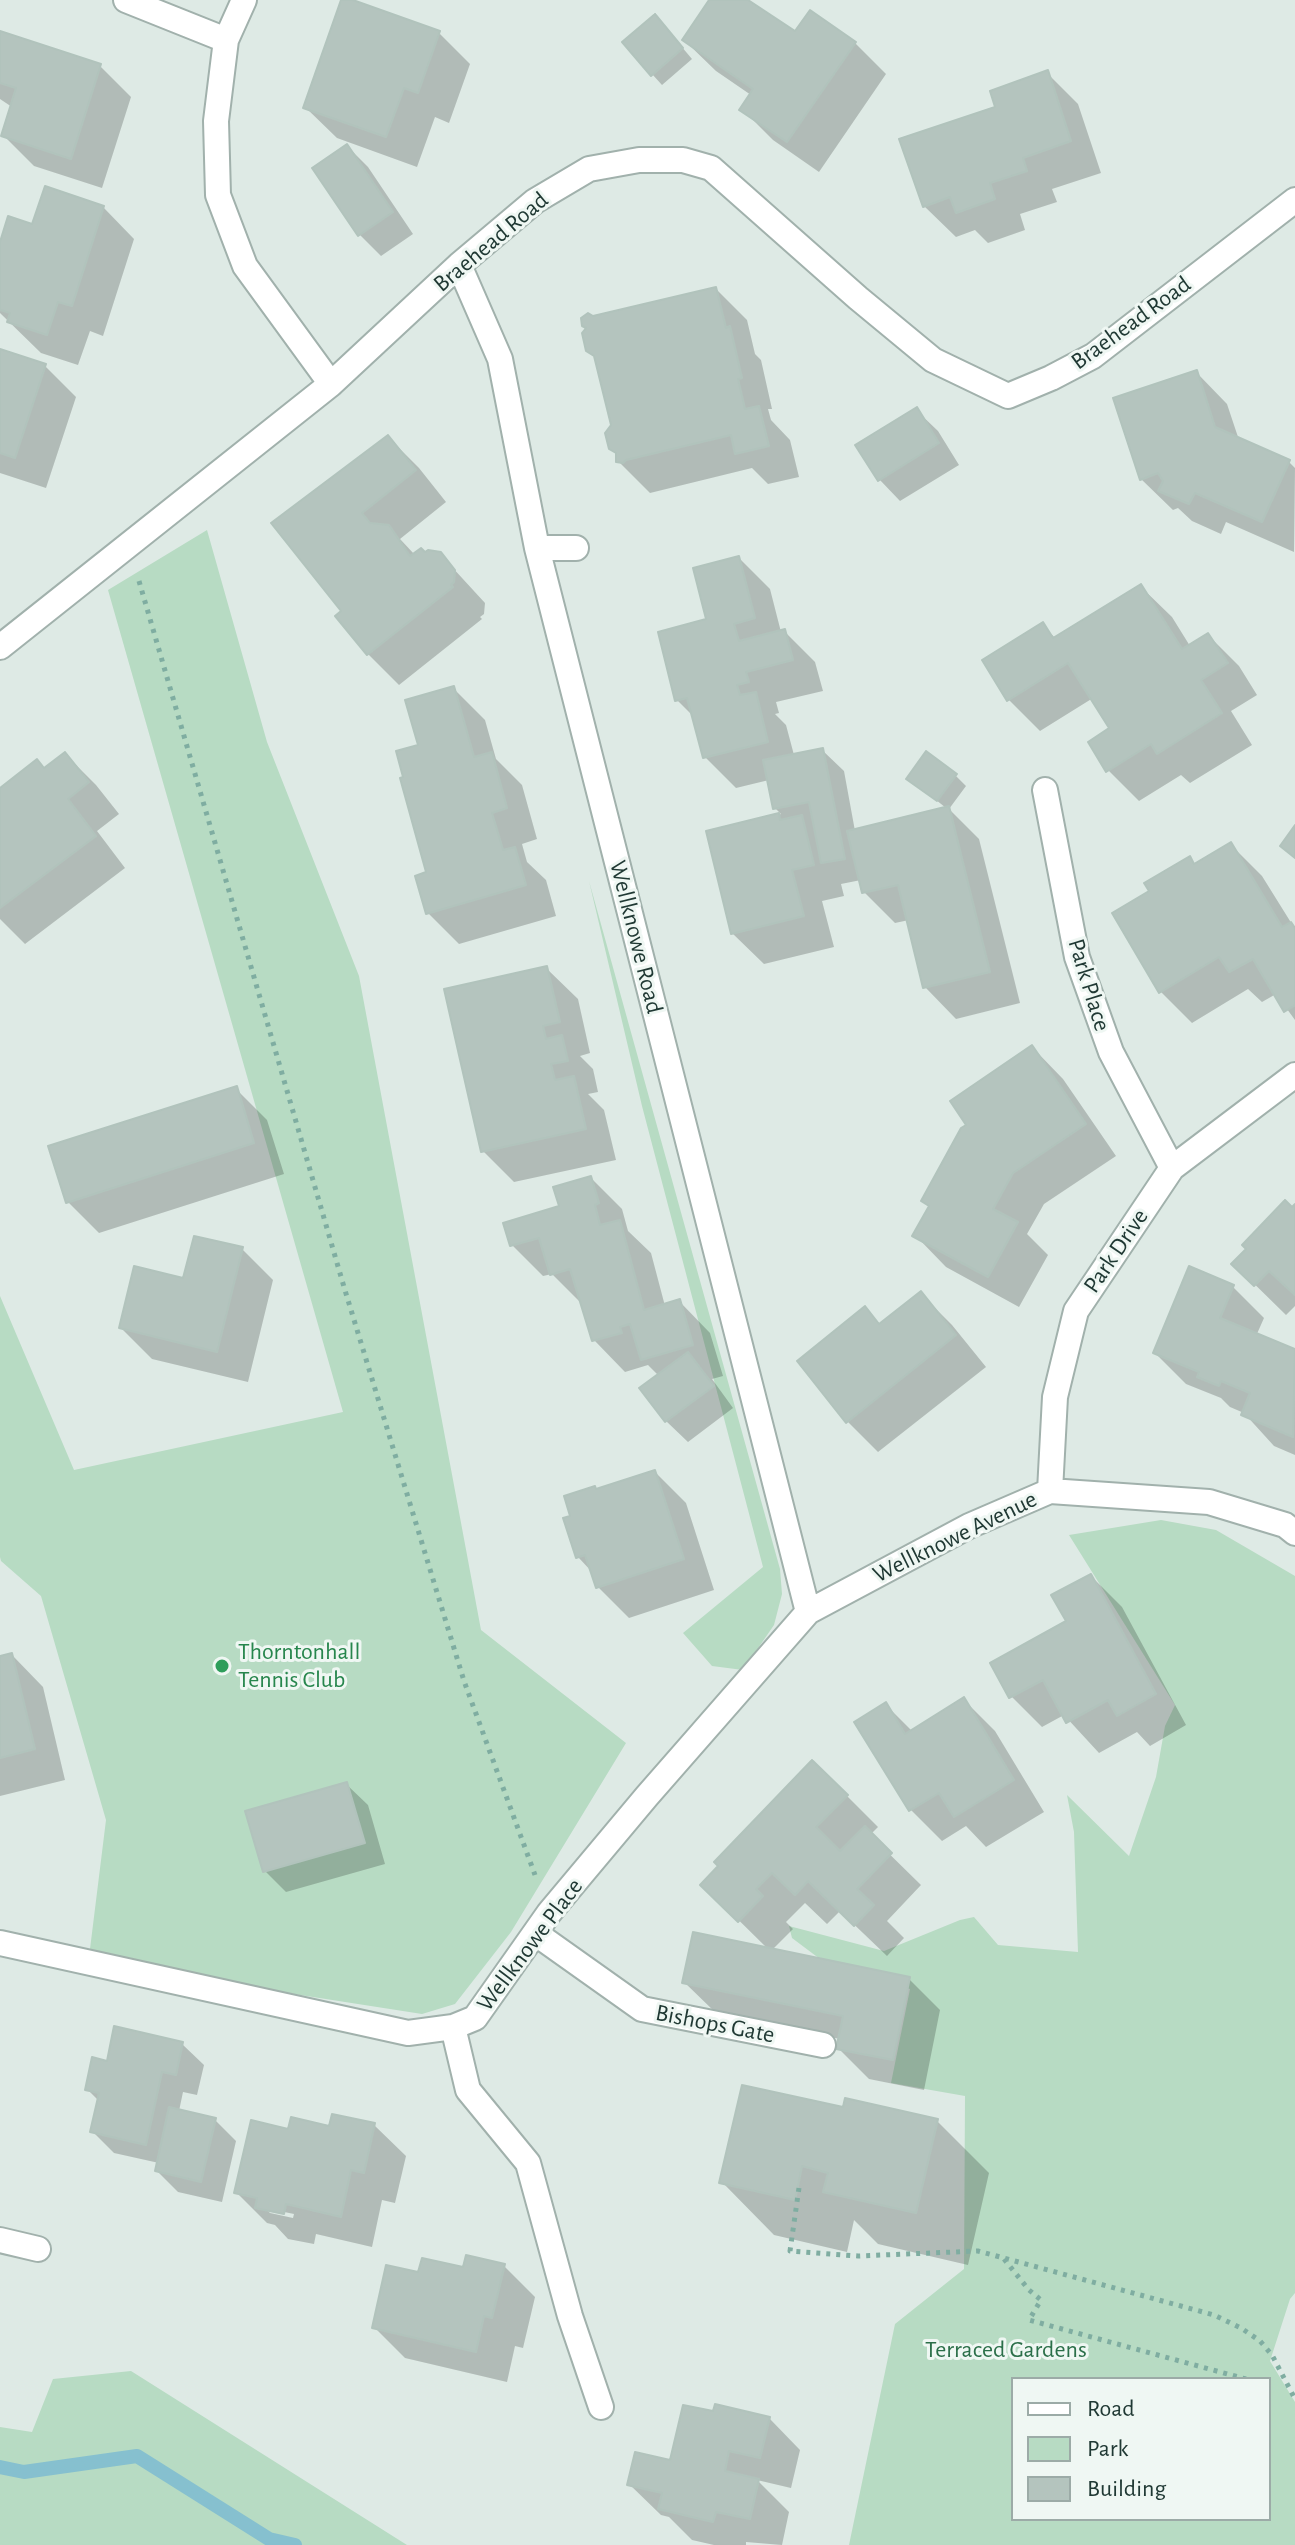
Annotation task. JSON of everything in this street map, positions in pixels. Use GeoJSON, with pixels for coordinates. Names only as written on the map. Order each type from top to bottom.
{"type":"FeatureCollection","features":[{"type":"Feature","properties":{"kind":"street"},"geometry":{"type":"LineString","coordinates":[[126,0],[226,40]]}},
{"type":"Feature","properties":{"kind":"street"},"geometry":{"type":"LineString","coordinates":[[244,0],[226,40],[216,121],[218,195],[245,266],[331,384]]}},
{"type":"Feature","properties":{"kind":"street","name":"Braehead Road"},"geometry":{"type":"LineString","coordinates":[[0,647],[331,384],[459,265],[535,201],[589,169],[639,160],[683,160],[711,168],[933,360],[1008,396],[1093,356],[1295,200]]}},
{"type":"Feature","properties":{"kind":"street","name":"Wellknowe Road"},"geometry":{"type":"LineString","coordinates":[[459,265],[500,359],[537,548],[808,1612]]}},
{"type":"Feature","properties":{"kind":"street"},"geometry":{"type":"LineString","coordinates":[[537,548],[576,548]]}},
{"type":"Feature","properties":{"kind":"street","name":"Park Place"},"geometry":{"type":"LineString","coordinates":[[1045,790],[1077,957],[1111,1052],[1172,1168]]}},
{"type":"Feature","properties":{"kind":"street","name":"Park Drive"},"geometry":{"type":"LineString","coordinates":[[1050,1491],[1055,1397],[1076,1311],[1172,1168],[1295,1075]]}},
{"type":"Feature","properties":{"kind":"street","name":"Wellknowe Avenue"},"geometry":{"type":"LineString","coordinates":[[808,1612],[969,1526],[1050,1491],[1209,1502],[1285,1525],[1295,1533]]}},
{"type":"Feature","properties":{"kind":"street","name":"Wellknowe Place"},"geometry":{"type":"LineString","coordinates":[[0,1943],[408,2033],[453,2027],[475,2018],[542,1923],[647,1796],[808,1612]]}},
{"type":"Feature","properties":{"kind":"street","name":"Bishops Gate"},"geometry":{"type":"LineString","coordinates":[[542,1923],[642,2009],[823,2045]]}},
{"type":"Feature","properties":{"kind":"street"},"geometry":{"type":"LineString","coordinates":[[453,2027],[468,2090],[528,2163],[546,2236],[601,2407]]}},
{"type":"Feature","properties":{"kind":"street"},"geometry":{"type":"LineString","coordinates":[[0,2240],[38,2249]]}},
{"type":"Feature","properties":{"kind":"path"},"geometry":{"type":"LineString","coordinates":[[129,545],[344,1287],[464,1681],[542,1923]]}},
{"type":"Feature","properties":{"kind":"path"},"geometry":{"type":"LineString","coordinates":[[799,2188],[790,2251],[858,2256],[978,2251],[1214,2315],[1260,2341],[1272,2355],[1295,2399]]}},
{"type":"Feature","properties":{"kind":"path"},"geometry":{"type":"LineString","coordinates":[[1003,2258],[1041,2300],[1029,2320],[1239,2377]]}},
{"type":"Feature","properties":{"kind":"green space"},"geometry":{"type":"Polygon","coordinates":[[[207,530],[267,742],[359,976],[481,1630],[626,1743],[511,1932],[455,2004],[422,2014],[172,1975],[90,1949],[106,1820],[41,1596],[0,1557],[0,1296],[74,1470],[343,1412],[108,590],[207,530]]]}},
{"type":"Feature","properties":{"kind":"green space"},"geometry":{"type":"Polygon","coordinates":[[[589,881],[780,1569],[782,1594],[774,1625],[743,1670],[712,1666],[683,1633],[763,1567],[642,1106],[589,881]]]}},
{"type":"Feature","properties":{"kind":"green space","name":"Terraced Gardens"},"geometry":{"type":"Polygon","coordinates":[[[1161,1520],[1216,1530],[1295,1576],[1295,2293],[1290,2299],[1270,2361],[1295,2402],[1295,2545],[849,2545],[895,2324],[964,2269],[965,2096],[891,2083],[910,1989],[820,1959],[792,1938],[789,1926],[884,1951],[974,1917],[998,1945],[1078,1952],[1074,1832],[1067,1795],[1129,1856],[1156,1777],[1165,1726],[1175,1705],[1069,1535],[1161,1520]]]}},
{"type":"Feature","properties":{"kind":"green space"},"geometry":{"type":"Polygon","coordinates":[[[131,2371],[407,2545],[0,2545],[0,2427],[32,2432],[53,2379],[131,2371]]]}},
{"type":"Feature","properties":{"kind":"building"},"geometry":{"type":"Polygon","coordinates":[[[341,0],[353,0],[440,31],[418,93],[404,88],[386,137],[303,108],[341,0]]]}},
{"type":"Feature","properties":{"kind":"building"},"geometry":{"type":"Polygon","coordinates":[[[709,0],[748,0],[795,31],[810,10],[856,42],[787,142],[739,110],[753,89],[682,40],[709,0]]]}},
{"type":"Feature","properties":{"kind":"building"},"geometry":{"type":"Polygon","coordinates":[[[655,14],[683,48],[651,76],[622,42],[655,14]]]}},
{"type":"Feature","properties":{"kind":"building"},"geometry":{"type":"Polygon","coordinates":[[[0,31],[101,64],[71,159],[1,136],[16,88],[0,83],[0,31]]]}},
{"type":"Feature","properties":{"kind":"building"},"geometry":{"type":"Polygon","coordinates":[[[1048,70],[1071,141],[1023,158],[1027,171],[990,183],[995,199],[956,213],[950,197],[923,207],[899,139],[995,107],[990,91],[1048,70]]]}},
{"type":"Feature","properties":{"kind":"building"},"geometry":{"type":"Polygon","coordinates":[[[347,144],[393,212],[358,236],[312,168],[347,144]]]}},
{"type":"Feature","properties":{"kind":"building"},"geometry":{"type":"Polygon","coordinates":[[[45,186],[104,206],[72,306],[58,302],[47,335],[7,322],[10,313],[0,310],[0,242],[8,216],[32,224],[45,186]]]}},
{"type":"Feature","properties":{"kind":"building"},"geometry":{"type":"Polygon","coordinates":[[[716,287],[726,328],[730,326],[742,378],[738,379],[745,409],[759,406],[769,446],[735,454],[731,435],[623,463],[616,462],[616,453],[609,449],[605,433],[611,425],[594,356],[586,351],[582,333],[586,328],[582,326],[581,318],[588,313],[593,316],[716,287]]]}},
{"type":"Feature","properties":{"kind":"building"},"geometry":{"type":"Polygon","coordinates":[[[0,349],[46,364],[15,458],[0,453],[0,349]]]}},
{"type":"Feature","properties":{"kind":"building"},"geometry":{"type":"Polygon","coordinates":[[[1197,370],[1215,427],[1290,460],[1262,522],[1195,493],[1189,504],[1158,491],[1163,481],[1158,473],[1140,480],[1113,398],[1197,370]]]}},
{"type":"Feature","properties":{"kind":"building"},"geometry":{"type":"Polygon","coordinates":[[[917,407],[939,443],[878,481],[855,445],[917,407]]]}},
{"type":"Feature","properties":{"kind":"building"},"geometry":{"type":"Polygon","coordinates":[[[388,435],[416,470],[362,513],[370,523],[389,525],[410,556],[421,548],[425,552],[441,552],[455,570],[454,582],[453,587],[367,655],[335,616],[341,611],[271,523],[388,435]]]}},
{"type":"Feature","properties":{"kind":"building"},"geometry":{"type":"Polygon","coordinates":[[[739,556],[755,618],[734,624],[739,641],[785,629],[793,660],[746,672],[749,682],[737,685],[740,695],[756,692],[768,742],[703,758],[687,698],[675,701],[658,632],[706,619],[693,568],[739,556]]]}},
{"type":"Feature","properties":{"kind":"building"},"geometry":{"type":"Polygon","coordinates":[[[1141,584],[1182,649],[1208,633],[1228,663],[1201,680],[1222,713],[1157,754],[1151,744],[1106,772],[1088,742],[1109,728],[1068,663],[1007,701],[982,660],[1043,622],[1053,638],[1141,584]]]}},
{"type":"Feature","properties":{"kind":"building"},"geometry":{"type":"Polygon","coordinates":[[[454,686],[474,757],[492,752],[507,808],[492,813],[503,850],[515,847],[526,885],[426,914],[415,876],[426,872],[400,778],[403,777],[396,751],[418,745],[405,700],[454,686]]]}},
{"type":"Feature","properties":{"kind":"building"},"geometry":{"type":"Polygon","coordinates":[[[823,748],[845,859],[821,863],[809,802],[773,809],[763,760],[823,748]]]}},
{"type":"Feature","properties":{"kind":"building"},"geometry":{"type":"Polygon","coordinates":[[[926,751],[957,774],[937,801],[906,779],[926,751]]]}},
{"type":"Feature","properties":{"kind":"building"},"geometry":{"type":"Polygon","coordinates":[[[65,752],[89,782],[68,799],[96,836],[0,908],[0,788],[37,759],[44,768],[65,752]]]}},
{"type":"Feature","properties":{"kind":"building"},"geometry":{"type":"Polygon","coordinates":[[[949,806],[990,972],[923,988],[898,885],[862,893],[847,831],[949,806]]]}},
{"type":"Feature","properties":{"kind":"building"},"geometry":{"type":"Polygon","coordinates":[[[779,813],[780,820],[802,815],[814,865],[792,870],[804,916],[731,934],[706,831],[779,813]]]}},
{"type":"Feature","properties":{"kind":"building"},"geometry":{"type":"Polygon","coordinates":[[[1295,825],[1295,858],[1280,846],[1295,825]]]}},
{"type":"Feature","properties":{"kind":"building"},"geometry":{"type":"Polygon","coordinates":[[[1231,842],[1282,927],[1291,922],[1295,928],[1295,1005],[1284,1012],[1253,959],[1229,972],[1219,957],[1159,993],[1112,913],[1149,891],[1144,883],[1190,856],[1194,864],[1231,842]]]}},
{"type":"Feature","properties":{"kind":"building"},"geometry":{"type":"Polygon","coordinates":[[[547,966],[560,1022],[543,1026],[546,1039],[562,1035],[568,1061],[551,1064],[555,1080],[574,1076],[586,1129],[481,1152],[444,989],[547,966]]]}},
{"type":"Feature","properties":{"kind":"building"},"geometry":{"type":"Polygon","coordinates":[[[1032,1045],[1086,1124],[1013,1173],[993,1209],[1018,1222],[988,1277],[912,1236],[929,1206],[921,1201],[961,1128],[966,1125],[950,1101],[1032,1045]]]}},
{"type":"Feature","properties":{"kind":"building"},"geometry":{"type":"Polygon","coordinates":[[[237,1086],[254,1143],[66,1203],[48,1146],[237,1086]]]}},
{"type":"Feature","properties":{"kind":"building"},"geometry":{"type":"Polygon","coordinates":[[[591,1176],[599,1203],[595,1205],[600,1225],[620,1220],[644,1310],[680,1299],[693,1345],[641,1360],[630,1324],[620,1327],[622,1333],[592,1341],[570,1269],[550,1275],[539,1238],[510,1246],[503,1223],[559,1206],[553,1187],[591,1176]]]}},
{"type":"Feature","properties":{"kind":"building"},"geometry":{"type":"Polygon","coordinates":[[[1285,1200],[1292,1207],[1295,1204],[1295,1295],[1269,1271],[1254,1286],[1231,1264],[1246,1249],[1242,1245],[1285,1200]]]}},
{"type":"Feature","properties":{"kind":"building"},"geometry":{"type":"Polygon","coordinates":[[[194,1236],[243,1247],[217,1352],[119,1328],[134,1266],[183,1278],[194,1236]]]}},
{"type":"Feature","properties":{"kind":"building"},"geometry":{"type":"Polygon","coordinates":[[[1189,1266],[1234,1285],[1220,1318],[1295,1349],[1293,1437],[1241,1415],[1250,1393],[1221,1381],[1219,1386],[1197,1377],[1199,1372],[1153,1353],[1189,1266]]]}},
{"type":"Feature","properties":{"kind":"building"},"geometry":{"type":"Polygon","coordinates":[[[921,1291],[956,1335],[846,1423],[797,1361],[865,1306],[879,1324],[921,1291]]]}},
{"type":"Feature","properties":{"kind":"building"},"geometry":{"type":"Polygon","coordinates":[[[688,1352],[714,1386],[665,1422],[639,1388],[688,1352]]]}},
{"type":"Feature","properties":{"kind":"building"},"geometry":{"type":"Polygon","coordinates":[[[655,1470],[684,1559],[596,1588],[585,1555],[576,1558],[563,1518],[570,1516],[564,1496],[655,1470]]]}},
{"type":"Feature","properties":{"kind":"building"},"geometry":{"type":"Polygon","coordinates":[[[1091,1574],[1156,1694],[1117,1716],[1108,1700],[1066,1723],[1043,1680],[1009,1698],[990,1663],[1066,1621],[1051,1595],[1091,1574]]]}},
{"type":"Feature","properties":{"kind":"building"},"geometry":{"type":"Polygon","coordinates":[[[12,1653],[35,1749],[0,1758],[0,1656],[12,1653]]]}},
{"type":"Feature","properties":{"kind":"building"},"geometry":{"type":"Polygon","coordinates":[[[964,1697],[1014,1780],[954,1817],[939,1793],[909,1811],[854,1722],[886,1702],[905,1734],[964,1697]]]}},
{"type":"Feature","properties":{"kind":"building"},"geometry":{"type":"Polygon","coordinates":[[[812,1760],[848,1795],[816,1827],[840,1851],[865,1826],[892,1853],[857,1889],[874,1905],[854,1926],[808,1881],[795,1895],[772,1873],[756,1889],[763,1896],[738,1922],[700,1885],[718,1866],[714,1862],[812,1760]]]}},
{"type":"Feature","properties":{"kind":"building"},"geometry":{"type":"Polygon","coordinates":[[[347,1782],[365,1843],[263,1872],[245,1811],[347,1782]]]}},
{"type":"Feature","properties":{"kind":"building"},"geometry":{"type":"Polygon","coordinates":[[[693,1932],[910,1977],[893,2060],[836,2049],[843,2016],[682,1983],[693,1932]]]}},
{"type":"Feature","properties":{"kind":"building"},"geometry":{"type":"Polygon","coordinates":[[[114,2026],[183,2042],[176,2075],[162,2072],[146,2145],[90,2132],[99,2093],[85,2090],[92,2057],[107,2061],[114,2026]]]}},
{"type":"Feature","properties":{"kind":"building"},"geometry":{"type":"Polygon","coordinates":[[[742,2085],[843,2107],[845,2098],[938,2119],[916,2213],[823,2192],[828,2173],[802,2166],[795,2200],[719,2183],[742,2085]]]}},
{"type":"Feature","properties":{"kind":"building"},"geometry":{"type":"Polygon","coordinates":[[[169,2107],[216,2118],[201,2182],[155,2171],[169,2107]]]}},
{"type":"Feature","properties":{"kind":"building"},"geometry":{"type":"Polygon","coordinates":[[[332,2114],[375,2123],[364,2173],[351,2170],[341,2217],[286,2204],[284,2214],[255,2208],[257,2198],[234,2193],[251,2120],[288,2129],[291,2117],[329,2126],[332,2114]]]}},
{"type":"Feature","properties":{"kind":"building"},"geometry":{"type":"Polygon","coordinates":[[[466,2255],[505,2264],[492,2318],[484,2316],[476,2352],[372,2328],[386,2265],[418,2272],[422,2258],[463,2267],[466,2255]]]}},
{"type":"Feature","properties":{"kind":"building"},"geometry":{"type":"Polygon","coordinates":[[[715,2404],[770,2417],[760,2458],[729,2451],[725,2471],[759,2479],[750,2519],[716,2512],[713,2522],[658,2509],[662,2493],[627,2485],[635,2452],[670,2460],[683,2405],[713,2411],[715,2404]]]}},
{"type":"Feature","properties":{"kind":"waterway"},"geometry":{"type":"LineString","coordinates":[[0,2467],[24,2472],[137,2456],[269,2539],[295,2545]]}},
{"type":"Feature","properties":{"kind":"place","name":"Thorntonhall Tennis Club"},"geometry":{"type":"Point","coordinates":[222,1666]}}]}
